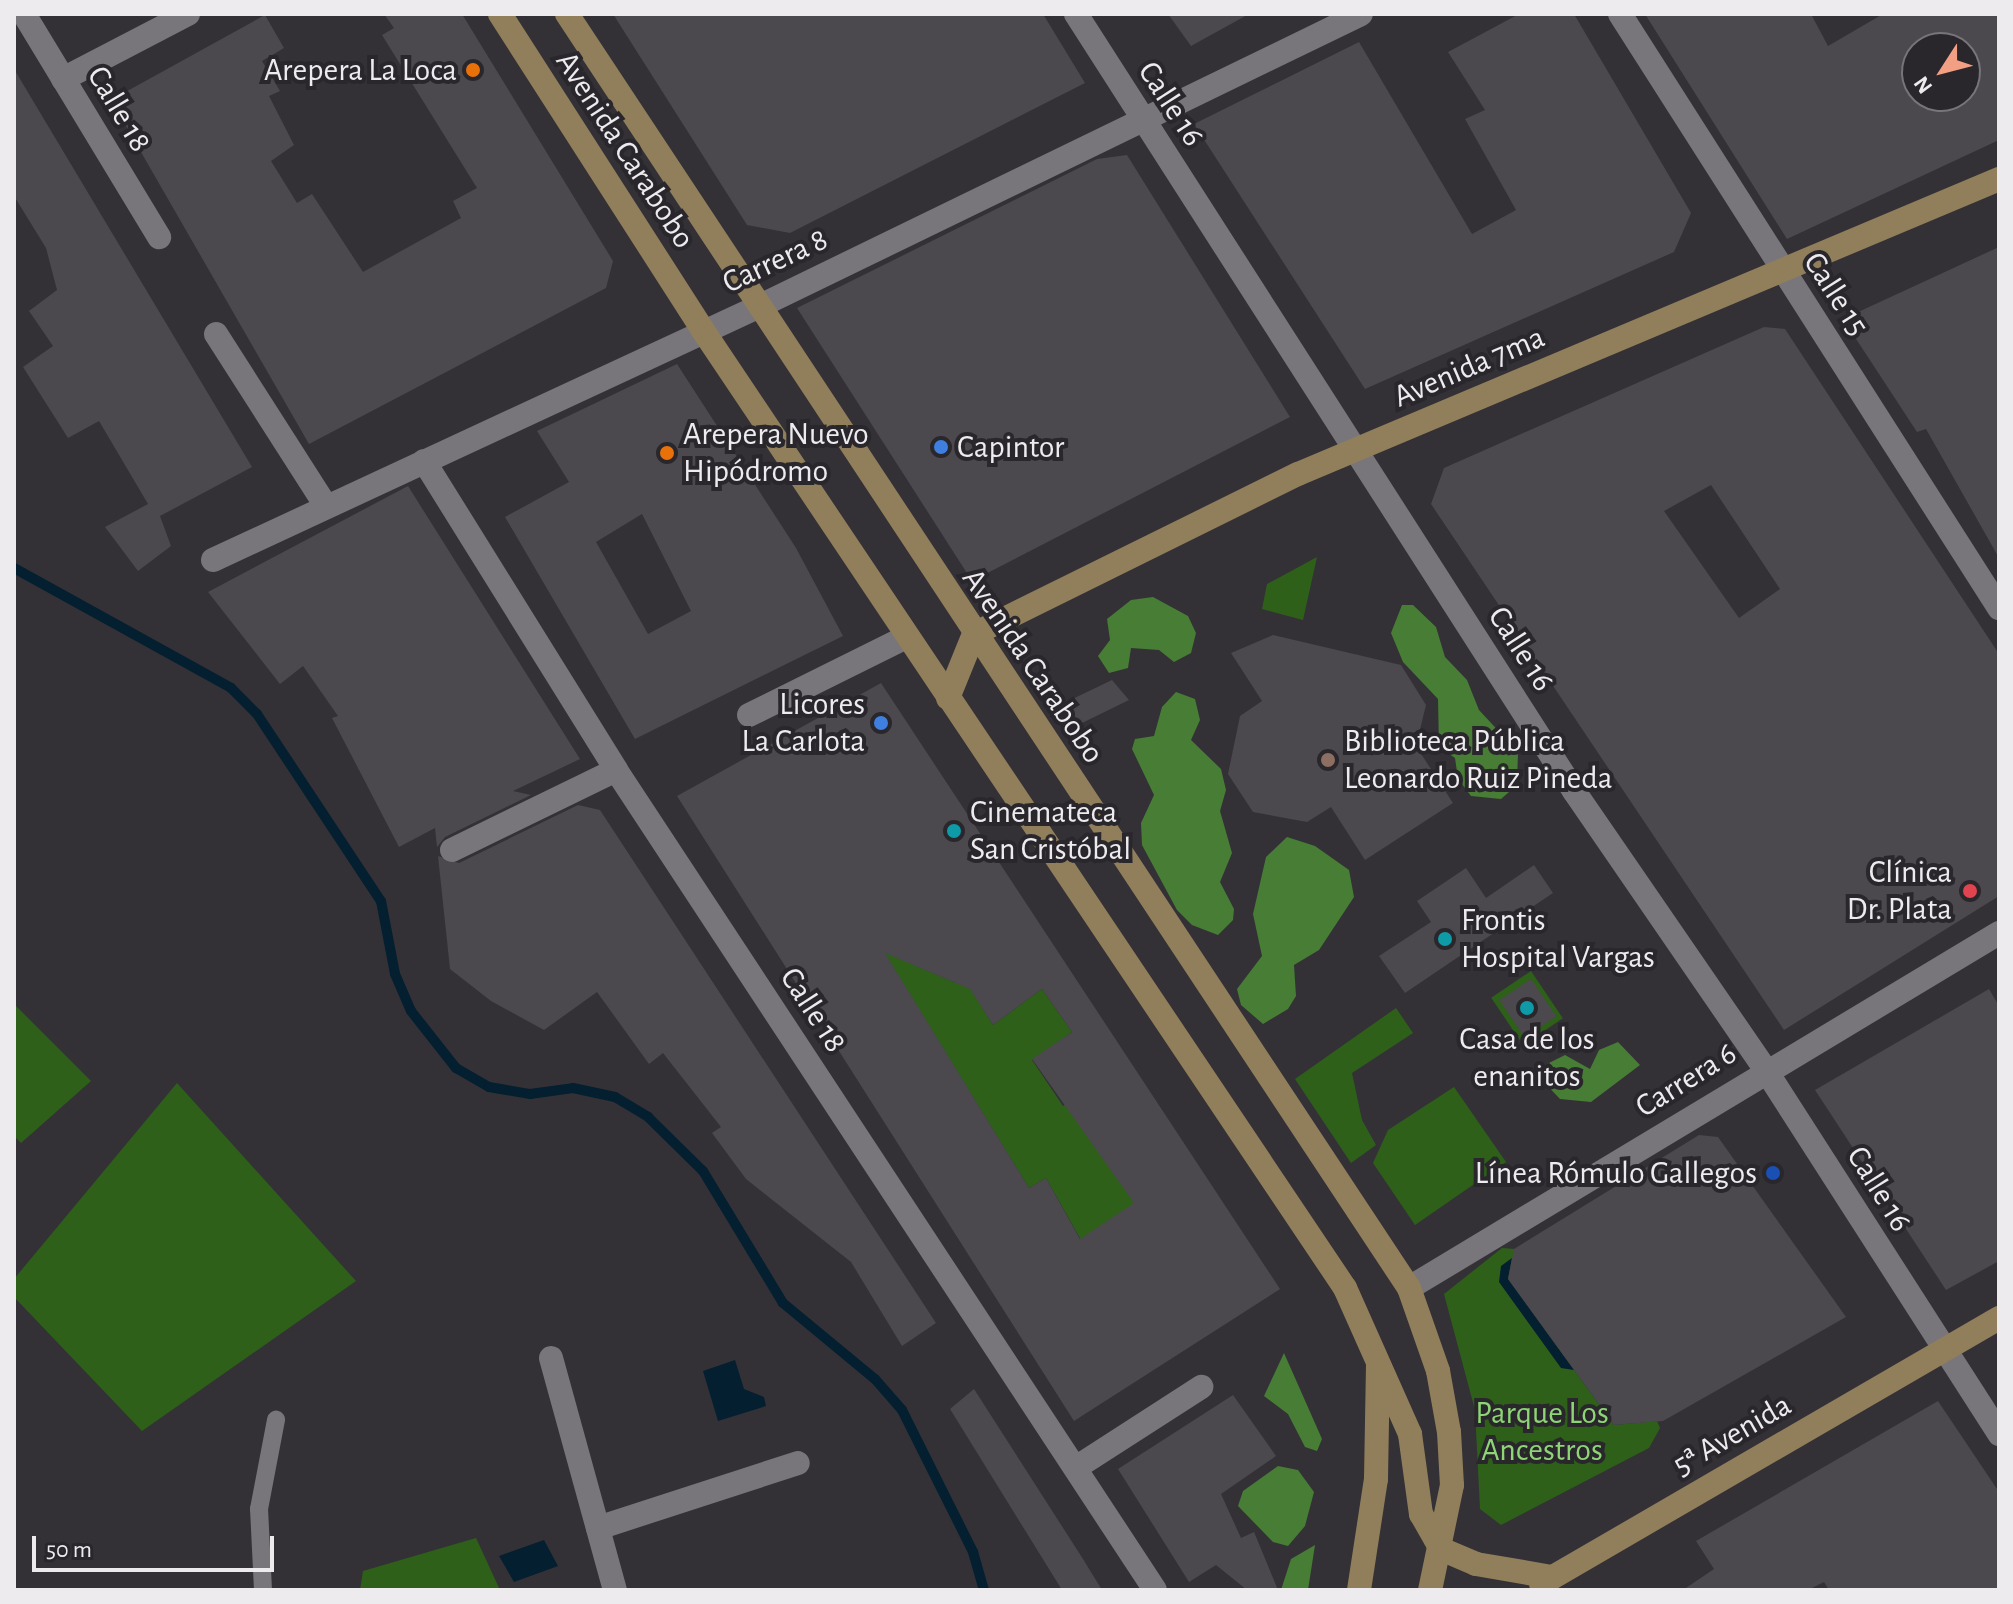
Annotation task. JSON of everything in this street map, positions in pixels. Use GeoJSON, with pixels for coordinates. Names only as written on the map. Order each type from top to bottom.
{"type":"FeatureCollection","features":[{"type":"Feature","properties":{"kind":"main road","name":"Avenida Carabobo"},"geometry":{"type":"LineString","coordinates":[[500,14],[702,329],[906,637],[1338,1277],[1410,1434],[1421,1514],[1441,1549]]}},
{"type":"Feature","properties":{"kind":"main road","name":"Avenida Carabobo"},"geometry":{"type":"LineString","coordinates":[[567,14],[1409,1288],[1438,1371],[1449,1432],[1452,1485],[1430,1590]]}},
{"type":"Feature","properties":{"kind":"main road","name":"Avenida 7ma"},"geometry":{"type":"LineString","coordinates":[[974,634],[1155,541],[1357,449],[1999,179]]}},
{"type":"Feature","properties":{"kind":"main road"},"geometry":{"type":"LineString","coordinates":[[948,698],[974,634]]}},
{"type":"Feature","properties":{"kind":"main road","name":"5ª Avenida"},"geometry":{"type":"LineString","coordinates":[[1530,1590],[1999,1318]]}},
{"type":"Feature","properties":{"kind":"main road"},"geometry":{"type":"LineString","coordinates":[[1359,1590],[1371,1542],[1378,1364]]}},
{"type":"Feature","properties":{"kind":"main road"},"geometry":{"type":"LineString","coordinates":[[1441,1549],[1476,1564],[1552,1577]]}},
{"type":"Feature","properties":{"kind":"street","name":"Calle 18"},"geometry":{"type":"LineString","coordinates":[[24,14],[159,237]]}},
{"type":"Feature","properties":{"kind":"street"},"geometry":{"type":"LineString","coordinates":[[63,79],[188,14]]}},
{"type":"Feature","properties":{"kind":"street","name":"Calle 16"},"geometry":{"type":"LineString","coordinates":[[1076,14],[1574,791],[1765,1069],[1999,1434]]}},
{"type":"Feature","properties":{"kind":"street","name":"Carrera 8"},"geometry":{"type":"LineString","coordinates":[[213,560],[702,329],[760,306],[1361,14]]}},
{"type":"Feature","properties":{"kind":"street","name":"Calle 15"},"geometry":{"type":"LineString","coordinates":[[1620,14],[1999,608]]}},
{"type":"Feature","properties":{"kind":"street"},"geometry":{"type":"LineString","coordinates":[[216,334],[326,506]]}},
{"type":"Feature","properties":{"kind":"street","name":"Calle 18"},"geometry":{"type":"LineString","coordinates":[[424,461],[616,770],[1155,1590]]}},
{"type":"Feature","properties":{"kind":"street"},"geometry":{"type":"LineString","coordinates":[[749,715],[906,637]]}},
{"type":"Feature","properties":{"kind":"street"},"geometry":{"type":"LineString","coordinates":[[452,850],[616,770]]}},
{"type":"Feature","properties":{"kind":"street","name":"Carrera 6"},"geometry":{"type":"LineString","coordinates":[[1409,1288],[1765,1069],[1999,933]]}},
{"type":"Feature","properties":{"kind":"street"},"geometry":{"type":"LineString","coordinates":[[551,1358],[615,1590]]}},
{"type":"Feature","properties":{"kind":"street"},"geometry":{"type":"LineString","coordinates":[[1077,1467],[1201,1387]]}},
{"type":"Feature","properties":{"kind":"street"},"geometry":{"type":"LineString","coordinates":[[598,1528],[798,1463]]}},
{"type":"Feature","properties":{"kind":"lane"},"geometry":{"type":"LineString","coordinates":[[263,1590],[259,1509],[276,1420]]}},
{"type":"Feature","properties":{"kind":"green space"},"geometry":{"type":"Polygon","coordinates":[[[1317,557],[1303,620],[1262,609],[1267,584],[1317,557]]]}},
{"type":"Feature","properties":{"kind":"green space"},"geometry":{"type":"Polygon","coordinates":[[[1153,597],[1188,616],[1196,633],[1191,653],[1174,662],[1159,650],[1131,648],[1128,668],[1109,673],[1098,656],[1110,640],[1107,619],[1131,600],[1153,597]]]}},
{"type":"Feature","properties":{"kind":"green space"},"geometry":{"type":"Polygon","coordinates":[[[1402,605],[1413,605],[1436,627],[1445,657],[1467,680],[1479,710],[1518,752],[1517,785],[1501,799],[1471,796],[1458,779],[1455,758],[1439,747],[1438,699],[1403,662],[1391,633],[1402,605]]]}},
{"type":"Feature","properties":{"kind":"green space"},"geometry":{"type":"Polygon","coordinates":[[[1176,692],[1195,699],[1200,720],[1191,740],[1221,769],[1226,790],[1220,811],[1232,853],[1220,882],[1234,909],[1233,920],[1218,935],[1192,925],[1177,910],[1142,845],[1141,823],[1154,795],[1132,749],[1135,739],[1154,736],[1162,707],[1176,692]]]}},
{"type":"Feature","properties":{"kind":"green space"},"geometry":{"type":"Polygon","coordinates":[[[1287,837],[1315,846],[1349,870],[1354,897],[1319,950],[1294,965],[1296,996],[1288,1009],[1263,1024],[1241,1005],[1237,989],[1262,956],[1253,914],[1266,857],[1287,837]]]}},
{"type":"Feature","properties":{"kind":"green space"},"geometry":{"type":"Polygon","coordinates":[[[900,947],[912,964],[956,983],[964,978],[993,1025],[1042,989],[1072,1032],[1032,1060],[1063,1106],[1095,1084],[1135,1202],[1099,1272],[1046,1178],[1029,1188],[883,951],[900,947]]]}},
{"type":"Feature","properties":{"kind":"green space","name":"Casa de los enanitos"},"geometry":{"type":"Polygon","coordinates":[[[1531,971],[1563,1018],[1523,1045],[1491,998],[1531,971]]]}},
{"type":"Feature","properties":{"kind":"green space"},"geometry":{"type":"Polygon","coordinates":[[[14,1004],[91,1081],[21,1143],[14,1136],[14,1004]]]}},
{"type":"Feature","properties":{"kind":"green space"},"geometry":{"type":"Polygon","coordinates":[[[1396,1008],[1413,1033],[1352,1073],[1362,1120],[1376,1145],[1351,1163],[1295,1079],[1396,1008]]]}},
{"type":"Feature","properties":{"kind":"green space"},"geometry":{"type":"Polygon","coordinates":[[[1618,1042],[1640,1065],[1591,1102],[1560,1099],[1539,1077],[1539,1068],[1565,1055],[1590,1069],[1599,1050],[1618,1042]]]}},
{"type":"Feature","properties":{"kind":"green space"},"geometry":{"type":"Polygon","coordinates":[[[177,1083],[356,1281],[142,1431],[14,1297],[14,1279],[177,1083]]]}},
{"type":"Feature","properties":{"kind":"green space"},"geometry":{"type":"Polygon","coordinates":[[[1454,1087],[1506,1162],[1415,1225],[1373,1163],[1388,1130],[1454,1087]]]}},
{"type":"Feature","properties":{"kind":"green space","name":"Parque Los Ancestros"},"geometry":{"type":"Polygon","coordinates":[[[1502,1248],[1515,1249],[1508,1279],[1614,1425],[1657,1421],[1660,1428],[1649,1448],[1501,1525],[1480,1509],[1475,1410],[1444,1294],[1502,1248]]]}},
{"type":"Feature","properties":{"kind":"green space"},"geometry":{"type":"Polygon","coordinates":[[[1284,1353],[1322,1439],[1317,1451],[1305,1447],[1288,1414],[1264,1396],[1284,1353]]]}},
{"type":"Feature","properties":{"kind":"green space"},"geometry":{"type":"Polygon","coordinates":[[[1278,1466],[1298,1470],[1314,1492],[1305,1526],[1288,1546],[1273,1542],[1238,1506],[1243,1491],[1278,1466]]]}},
{"type":"Feature","properties":{"kind":"green space"},"geometry":{"type":"Polygon","coordinates":[[[476,1538],[500,1590],[360,1590],[363,1571],[476,1538]]]}},
{"type":"Feature","properties":{"kind":"green space"},"geometry":{"type":"Polygon","coordinates":[[[1315,1545],[1308,1590],[1281,1590],[1291,1559],[1315,1545]]]}},
{"type":"Feature","properties":{"kind":"water"},"geometry":{"type":"Polygon","coordinates":[[[1512,1258],[1508,1279],[1574,1370],[1561,1368],[1499,1282],[1501,1266],[1512,1258]]]}},
{"type":"Feature","properties":{"kind":"water"},"geometry":{"type":"Polygon","coordinates":[[[735,1360],[744,1389],[764,1397],[766,1406],[718,1421],[703,1371],[735,1360]]]}},
{"type":"Feature","properties":{"kind":"water"},"geometry":{"type":"Polygon","coordinates":[[[544,1540],[558,1566],[514,1582],[499,1556],[544,1540]]]}},
{"type":"Feature","properties":{"kind":"building"},"geometry":{"type":"Polygon","coordinates":[[[384,14],[462,14],[613,261],[606,288],[309,444],[111,100],[265,15],[284,48],[262,61],[280,91],[269,96],[294,145],[271,161],[297,203],[312,194],[363,272],[461,218],[453,201],[477,188],[382,35],[394,28],[384,14]]]}},
{"type":"Feature","properties":{"kind":"building"},"geometry":{"type":"Polygon","coordinates":[[[613,14],[1043,14],[1085,83],[790,233],[747,225],[613,14]]]}},
{"type":"Feature","properties":{"kind":"building"},"geometry":{"type":"Polygon","coordinates":[[[1168,14],[1249,14],[1191,46],[1168,14]]]}},
{"type":"Feature","properties":{"kind":"building"},"geometry":{"type":"Polygon","coordinates":[[[1519,14],[1574,14],[1691,213],[1674,252],[1365,389],[1194,124],[1359,42],[1472,234],[1516,210],[1465,119],[1485,110],[1448,52],[1519,14]]]}},
{"type":"Feature","properties":{"kind":"building"},"geometry":{"type":"Polygon","coordinates":[[[1645,14],[1811,14],[1828,46],[1883,14],[1999,14],[1999,140],[1787,239],[1645,14]]]}},
{"type":"Feature","properties":{"kind":"building"},"geometry":{"type":"Polygon","coordinates":[[[14,69],[252,467],[160,516],[171,546],[138,571],[105,527],[148,504],[99,421],[68,438],[23,367],[53,346],[29,311],[57,290],[46,248],[14,196],[14,69]]]}},
{"type":"Feature","properties":{"kind":"building"},"geometry":{"type":"Polygon","coordinates":[[[1127,155],[1290,417],[972,581],[797,308],[1097,159],[1127,155]]]}},
{"type":"Feature","properties":{"kind":"building"},"geometry":{"type":"Polygon","coordinates":[[[1999,247],[1999,558],[1926,429],[1917,432],[1843,319],[1999,247]]]}},
{"type":"Feature","properties":{"kind":"building"},"geometry":{"type":"Polygon","coordinates":[[[1764,327],[1785,329],[1999,654],[1999,896],[1784,1030],[1431,504],[1444,468],[1764,327]],[[1711,485],[1664,511],[1739,618],[1780,589],[1711,485]]]}},
{"type":"Feature","properties":{"kind":"building"},"geometry":{"type":"Polygon","coordinates":[[[677,364],[796,548],[843,636],[635,739],[505,517],[569,482],[537,431],[677,364]],[[642,514],[596,542],[648,634],[691,611],[642,514]]]}},
{"type":"Feature","properties":{"kind":"building"},"geometry":{"type":"Polygon","coordinates":[[[408,486],[580,759],[513,791],[531,795],[445,837],[437,847],[435,828],[399,847],[332,718],[338,716],[303,666],[280,684],[208,592],[408,486]]]}},
{"type":"Feature","properties":{"kind":"building","name":"Biblioteca Pública Leonardo Ruiz Pineda"},"geometry":{"type":"Polygon","coordinates":[[[1273,635],[1401,665],[1426,705],[1416,746],[1453,803],[1365,860],[1331,807],[1307,822],[1253,812],[1228,774],[1240,716],[1262,701],[1231,653],[1273,635]]]}},
{"type":"Feature","properties":{"kind":"building"},"geometry":{"type":"Polygon","coordinates":[[[1112,680],[1129,700],[1080,724],[1062,704],[1112,680]]]}},
{"type":"Feature","properties":{"kind":"building"},"geometry":{"type":"Polygon","coordinates":[[[881,683],[1280,1289],[1074,1421],[677,796],[881,683]],[[885,953],[1029,1188],[1046,1178],[1080,1239],[1134,1203],[1032,1059],[1072,1032],[1042,989],[993,1025],[970,989],[885,953]]]}},
{"type":"Feature","properties":{"kind":"building"},"geometry":{"type":"Polygon","coordinates":[[[578,805],[600,810],[936,1323],[902,1346],[851,1262],[746,1179],[712,1133],[721,1127],[663,1053],[649,1064],[597,992],[544,1030],[491,1001],[450,969],[438,856],[459,863],[578,805]]]}},
{"type":"Feature","properties":{"kind":"building","name":"Frontis Hospital Vargas"},"geometry":{"type":"Polygon","coordinates":[[[1534,865],[1553,893],[1405,993],[1379,956],[1431,922],[1417,901],[1466,868],[1486,898],[1534,865]]]}},
{"type":"Feature","properties":{"kind":"building","name":"Casa de los enanitos"},"geometry":{"type":"Polygon","coordinates":[[[1531,979],[1556,1016],[1525,1038],[1499,1000],[1531,979]]]}},
{"type":"Feature","properties":{"kind":"building"},"geometry":{"type":"Polygon","coordinates":[[[1989,989],[1999,1006],[1999,1261],[1946,1290],[1815,1090],[1989,989]]]}},
{"type":"Feature","properties":{"kind":"building"},"geometry":{"type":"Polygon","coordinates":[[[1699,1135],[1718,1137],[1846,1317],[1663,1421],[1614,1425],[1508,1279],[1514,1249],[1699,1135]]]}},
{"type":"Feature","properties":{"kind":"building"},"geometry":{"type":"Polygon","coordinates":[[[974,1389],[1102,1590],[1062,1590],[950,1409],[974,1389]]]}},
{"type":"Feature","properties":{"kind":"building"},"geometry":{"type":"Polygon","coordinates":[[[1233,1395],[1276,1456],[1221,1494],[1241,1538],[1254,1532],[1278,1590],[1247,1590],[1216,1565],[1189,1582],[1118,1469],[1233,1395]]]}},
{"type":"Feature","properties":{"kind":"building"},"geometry":{"type":"Polygon","coordinates":[[[1938,1401],[1999,1492],[1999,1590],[1829,1590],[1824,1582],[1808,1590],[1683,1590],[1714,1569],[1696,1541],[1938,1401]]]}},
{"type":"Feature","properties":{"kind":"waterway"},"geometry":{"type":"LineString","coordinates":[[14,568],[231,688],[257,714],[381,901],[395,974],[411,1011],[456,1068],[489,1087],[530,1094],[573,1088],[615,1097],[648,1117],[703,1171],[783,1303],[875,1379],[902,1410],[973,1552],[984,1590]]}},
{"type":"Feature","properties":{"kind":"place","name":"Arepera La Loca"},"geometry":{"type":"Point","coordinates":[473,70]}},
{"type":"Feature","properties":{"kind":"place","name":"Capintor"},"geometry":{"type":"Point","coordinates":[941,447]}},
{"type":"Feature","properties":{"kind":"place","name":"Arepera Nuevo Hipódromo"},"geometry":{"type":"Point","coordinates":[667,453]}},
{"type":"Feature","properties":{"kind":"place","name":"Licores La Carlota"},"geometry":{"type":"Point","coordinates":[881,723]}},
{"type":"Feature","properties":{"kind":"place","name":"Biblioteca Pública Leonardo Ruiz Pineda"},"geometry":{"type":"Point","coordinates":[1328,760]}},
{"type":"Feature","properties":{"kind":"place","name":"Cinemateca San Cristóbal"},"geometry":{"type":"Point","coordinates":[954,831]}},
{"type":"Feature","properties":{"kind":"place","name":"Clínica Dr. Plata"},"geometry":{"type":"Point","coordinates":[1970,891]}},
{"type":"Feature","properties":{"kind":"place","name":"Frontis Hospital Vargas"},"geometry":{"type":"Point","coordinates":[1445,939]}},
{"type":"Feature","properties":{"kind":"place","name":"Casa de los enanitos"},"geometry":{"type":"Point","coordinates":[1527,1008]}},
{"type":"Feature","properties":{"kind":"place","name":"Línea Rómulo Gallegos"},"geometry":{"type":"Point","coordinates":[1773,1173]}}]}
